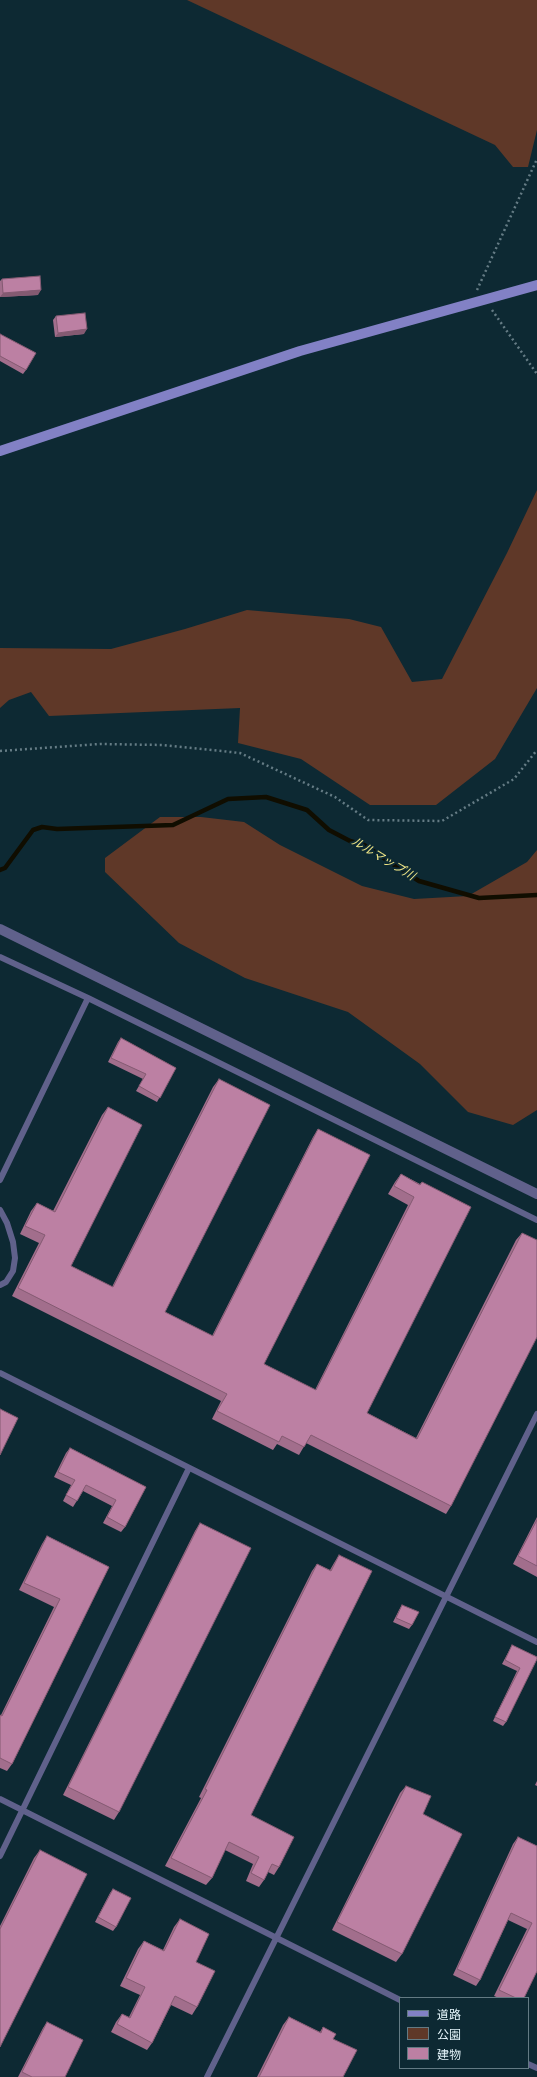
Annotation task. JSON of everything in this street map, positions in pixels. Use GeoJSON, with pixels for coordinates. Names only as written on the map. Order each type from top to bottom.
{"type":"FeatureCollection","features":[{"type":"Feature","properties":{"kind":"street"},"geometry":{"type":"LineString","coordinates":[[0,451],[300,351],[537,285]]}},
{"type":"Feature","properties":{"kind":"street"},"geometry":{"type":"LineString","coordinates":[[0,929],[537,1194]]}},
{"type":"Feature","properties":{"kind":"lane"},"geometry":{"type":"LineString","coordinates":[[0,957],[88,998],[537,1220]]}},
{"type":"Feature","properties":{"kind":"lane"},"geometry":{"type":"LineString","coordinates":[[0,1180],[88,998]]}},
{"type":"Feature","properties":{"kind":"lane"},"geometry":{"type":"LineString","coordinates":[[0,1210],[7,1223],[13,1242],[15,1258],[13,1271],[6,1282],[0,1285]]}},
{"type":"Feature","properties":{"kind":"lane"},"geometry":{"type":"LineString","coordinates":[[0,1373],[537,1642]]}},
{"type":"Feature","properties":{"kind":"lane"},"geometry":{"type":"LineString","coordinates":[[207,2077],[445,1596],[537,1414]]}},
{"type":"Feature","properties":{"kind":"lane"},"geometry":{"type":"LineString","coordinates":[[0,1856],[189,1468]]}},
{"type":"Feature","properties":{"kind":"lane"},"geometry":{"type":"LineString","coordinates":[[0,1799],[399,1999]]}},
{"type":"Feature","properties":{"kind":"path"},"geometry":{"type":"LineString","coordinates":[[470,304],[537,160]]}},
{"type":"Feature","properties":{"kind":"path"},"geometry":{"type":"LineString","coordinates":[[485,300],[537,374]]}},
{"type":"Feature","properties":{"kind":"path"},"geometry":{"type":"LineString","coordinates":[[0,751],[100,744],[163,745],[240,753],[335,797],[368,820],[442,821],[514,779],[537,750]]}},
{"type":"Feature","properties":{"kind":"green space"},"geometry":{"type":"Polygon","coordinates":[[[187,0],[537,0],[537,130],[528,167],[513,167],[495,145],[187,0]]]}},
{"type":"Feature","properties":{"kind":"green space"},"geometry":{"type":"Polygon","coordinates":[[[537,490],[537,688],[495,759],[436,805],[370,805],[301,759],[238,743],[240,708],[49,716],[31,692],[9,700],[0,708],[0,648],[111,649],[247,610],[349,619],[381,627],[412,682],[442,679],[507,553],[537,490]]]}},
{"type":"Feature","properties":{"kind":"green space"},"geometry":{"type":"Polygon","coordinates":[[[160,817],[201,817],[244,822],[280,845],[362,886],[414,899],[468,896],[527,862],[537,850],[537,1110],[513,1125],[468,1112],[420,1064],[348,1012],[245,978],[179,943],[105,872],[105,858],[160,817]]]}},
{"type":"Feature","properties":{"kind":"building"},"geometry":{"type":"Polygon","coordinates":[[[40,276],[41,290],[3,293],[2,279],[40,276]]]}},
{"type":"Feature","properties":{"kind":"building"},"geometry":{"type":"Polygon","coordinates":[[[85,313],[87,329],[58,333],[56,316],[85,313]]]}},
{"type":"Feature","properties":{"kind":"building"},"geometry":{"type":"Polygon","coordinates":[[[0,334],[36,353],[26,370],[0,356],[0,334]]]}},
{"type":"Feature","properties":{"kind":"building"},"geometry":{"type":"Polygon","coordinates":[[[121,1038],[176,1068],[160,1098],[139,1086],[146,1074],[111,1058],[121,1038]]]}},
{"type":"Feature","properties":{"kind":"building"},"geometry":{"type":"Polygon","coordinates":[[[219,1079],[270,1105],[165,1312],[213,1336],[318,1129],[370,1155],[264,1364],[316,1390],[414,1197],[394,1186],[401,1174],[420,1185],[422,1182],[471,1207],[367,1413],[417,1439],[522,1233],[537,1240],[537,1337],[451,1506],[311,1435],[304,1447],[282,1436],[279,1442],[217,1411],[227,1394],[18,1288],[45,1235],[25,1226],[37,1203],[55,1212],[108,1107],[142,1125],[71,1266],[113,1287],[219,1079]]]}},
{"type":"Feature","properties":{"kind":"building"},"geometry":{"type":"Polygon","coordinates":[[[0,1409],[18,1418],[0,1455],[0,1409]]]}},
{"type":"Feature","properties":{"kind":"building"},"geometry":{"type":"Polygon","coordinates":[[[70,1448],[146,1487],[125,1527],[107,1517],[116,1500],[86,1485],[77,1501],[66,1495],[75,1480],[58,1472],[70,1448]]]}},
{"type":"Feature","properties":{"kind":"building"},"geometry":{"type":"Polygon","coordinates":[[[537,1520],[537,1566],[518,1556],[537,1520]]]}},
{"type":"Feature","properties":{"kind":"building"},"geometry":{"type":"Polygon","coordinates":[[[200,1523],[251,1548],[119,1812],[68,1787],[200,1523]]]}},
{"type":"Feature","properties":{"kind":"building"},"geometry":{"type":"Polygon","coordinates":[[[47,1536],[109,1567],[12,1764],[0,1758],[0,1715],[2,1716],[60,1599],[24,1583],[47,1536]]]}},
{"type":"Feature","properties":{"kind":"building"},"geometry":{"type":"Polygon","coordinates":[[[339,1555],[372,1571],[251,1815],[294,1837],[279,1867],[272,1864],[264,1880],[251,1873],[259,1857],[229,1842],[212,1878],[171,1858],[207,1790],[205,1789],[317,1564],[331,1571],[339,1555]]]}},
{"type":"Feature","properties":{"kind":"building"},"geometry":{"type":"Polygon","coordinates":[[[402,1605],[419,1612],[412,1625],[396,1618],[402,1605]]]}},
{"type":"Feature","properties":{"kind":"building"},"geometry":{"type":"Polygon","coordinates":[[[512,1645],[537,1657],[537,1659],[506,1722],[495,1717],[520,1668],[505,1660],[512,1645]]]}},
{"type":"Feature","properties":{"kind":"building"},"geometry":{"type":"Polygon","coordinates":[[[406,1786],[431,1796],[423,1814],[462,1834],[402,1954],[337,1922],[406,1786]]]}},
{"type":"Feature","properties":{"kind":"building"},"geometry":{"type":"Polygon","coordinates":[[[518,1837],[537,1846],[537,1971],[524,1997],[514,1997],[499,1990],[532,1923],[511,1913],[480,1980],[457,1969],[518,1837]]]}},
{"type":"Feature","properties":{"kind":"building"},"geometry":{"type":"Polygon","coordinates":[[[40,1850],[87,1874],[0,2047],[0,1929],[40,1850]]]}},
{"type":"Feature","properties":{"kind":"building"},"geometry":{"type":"Polygon","coordinates":[[[113,1889],[131,1898],[116,1927],[98,1917],[113,1889]]]}},
{"type":"Feature","properties":{"kind":"building"},"geometry":{"type":"Polygon","coordinates":[[[180,1919],[209,1934],[196,1962],[215,1971],[197,2007],[175,1996],[152,2043],[117,2024],[122,2014],[130,2018],[145,1987],[126,1978],[144,1941],[164,1951],[180,1919]]]}},
{"type":"Feature","properties":{"kind":"building"},"geometry":{"type":"Polygon","coordinates":[[[289,2017],[321,2033],[323,2027],[336,2034],[333,2039],[357,2050],[343,2077],[259,2077],[289,2017]]]}},
{"type":"Feature","properties":{"kind":"building"},"geometry":{"type":"Polygon","coordinates":[[[47,2022],[83,2040],[65,2077],[32,2077],[22,2072],[47,2022]]]}},
{"type":"Feature","properties":{"kind":"waterway","name":"ルルマップ川"},"geometry":{"type":"LineString","coordinates":[[0,870],[5,868],[33,830],[42,827],[57,829],[173,825],[228,799],[266,797],[307,810],[329,830],[350,841],[364,845],[419,881],[479,898],[537,895]]}}]}
